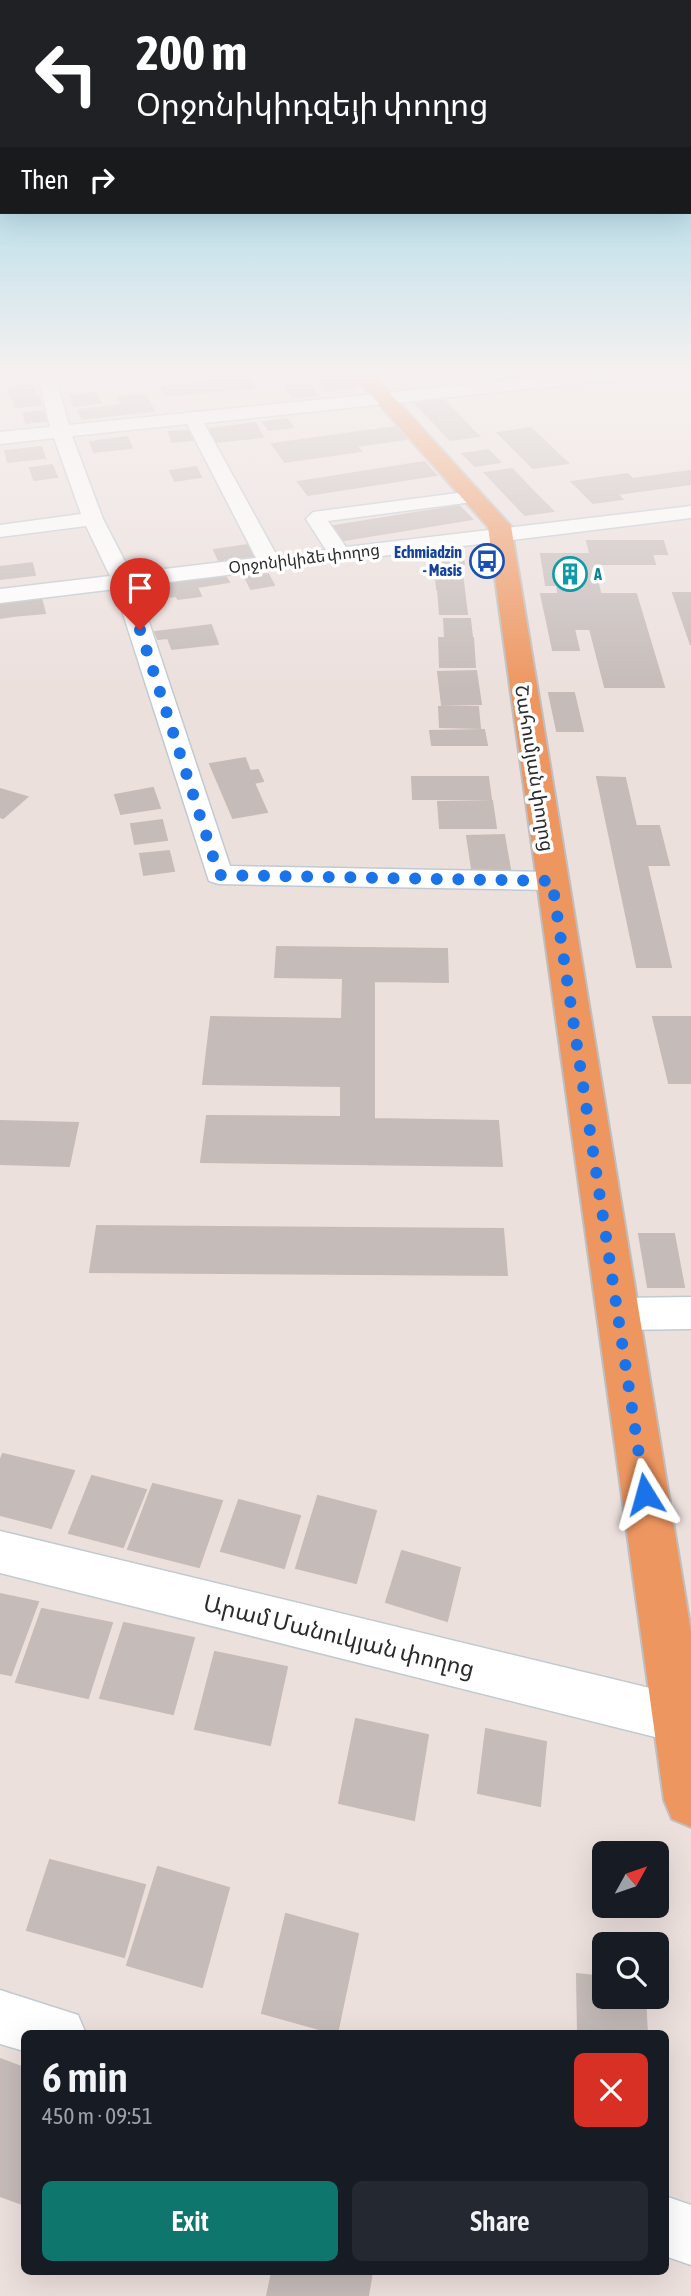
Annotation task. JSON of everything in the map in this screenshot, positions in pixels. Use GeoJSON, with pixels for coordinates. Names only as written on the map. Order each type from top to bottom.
{"type":"FeatureCollection","features":[{"type":"Feature","properties":{"kind":"main road","name":"Շահումյան փողոց"},"geometry":{"type":"LineString","coordinates":[[455,477],[499,526],[618,1314],[680,1649],[679,1719],[691,1800]]}},
{"type":"Feature","properties":{"kind":"street"},"geometry":{"type":"LineString","coordinates":[[78,477],[93,519],[124,581],[219,875],[552,881]]}},
{"type":"Feature","properties":{"kind":"street"},"geometry":{"type":"LineString","coordinates":[[223,477],[269,562]]}},
{"type":"Feature","properties":{"kind":"street"},"geometry":{"type":"LineString","coordinates":[[340,554],[316,519],[320,516],[473,497]]}},
{"type":"Feature","properties":{"kind":"street","name":"Օրջոնիկիձե փողոց"},"geometry":{"type":"LineString","coordinates":[[0,596],[691,512]]}},
{"type":"Feature","properties":{"kind":"street"},"geometry":{"type":"LineString","coordinates":[[0,531],[93,519]]}},
{"type":"Feature","properties":{"kind":"street"},"geometry":{"type":"LineString","coordinates":[[618,1314],[691,1312]]}},
{"type":"Feature","properties":{"kind":"street","name":"Արամ Մանուկյան փողոց"},"geometry":{"type":"LineString","coordinates":[[0,1552],[679,1719]]}},
{"type":"Feature","properties":{"kind":"street"},"geometry":{"type":"LineString","coordinates":[[0,2017],[44,2030]]}},
{"type":"Feature","properties":{"kind":"street"},"geometry":{"type":"LineString","coordinates":[[669,2227],[691,2235]]}},
{"type":"Feature","properties":{"kind":"building"},"geometry":{"type":"Polygon","coordinates":[[[33,477],[56,477],[34,480],[33,477]]]}},
{"type":"Feature","properties":{"kind":"building"},"geometry":{"type":"Polygon","coordinates":[[[173,477],[200,477],[175,481],[173,477]]]}},
{"type":"Feature","properties":{"kind":"building"},"geometry":{"type":"Polygon","coordinates":[[[329,477],[422,477],[308,495],[298,482],[329,477]]]}},
{"type":"Feature","properties":{"kind":"building"},"geometry":{"type":"Polygon","coordinates":[[[489,477],[520,477],[553,511],[525,515],[489,477]]]}},
{"type":"Feature","properties":{"kind":"building"},"geometry":{"type":"Polygon","coordinates":[[[605,477],[690,477],[691,484],[617,494],[622,499],[593,503],[572,482],[605,477]]]}},
{"type":"Feature","properties":{"kind":"building"},"geometry":{"type":"Polygon","coordinates":[[[459,506],[472,519],[339,541],[328,527],[459,506]]]}},
{"type":"Feature","properties":{"kind":"building"},"geometry":{"type":"Polygon","coordinates":[[[587,541],[663,541],[667,554],[652,554],[655,564],[593,564],[587,541]]]}},
{"type":"Feature","properties":{"kind":"building"},"geometry":{"type":"Polygon","coordinates":[[[247,545],[253,556],[219,561],[214,550],[247,545]]]}},
{"type":"Feature","properties":{"kind":"building"},"geometry":{"type":"Polygon","coordinates":[[[435,547],[461,547],[464,564],[437,564],[435,547]]]}},
{"type":"Feature","properties":{"kind":"building","name":"A"},"geometry":{"type":"Polygon","coordinates":[[[541,554],[591,554],[600,592],[558,592],[557,585],[546,585],[541,554]]]}},
{"type":"Feature","properties":{"kind":"building"},"geometry":{"type":"Polygon","coordinates":[[[32,563],[35,575],[0,579],[0,567],[32,563]]]}},
{"type":"Feature","properties":{"kind":"building"},"geometry":{"type":"Polygon","coordinates":[[[435,566],[461,566],[464,589],[437,589],[435,566]]]}},
{"type":"Feature","properties":{"kind":"building"},"geometry":{"type":"Polygon","coordinates":[[[223,573],[229,582],[197,587],[201,596],[160,598],[152,583],[223,573]]]}},
{"type":"Feature","properties":{"kind":"building"},"geometry":{"type":"Polygon","coordinates":[[[268,574],[274,585],[251,589],[245,577],[268,574]]]}},
{"type":"Feature","properties":{"kind":"building"},"geometry":{"type":"Polygon","coordinates":[[[438,590],[464,590],[467,614],[440,614],[438,590]]]}},
{"type":"Feature","properties":{"kind":"building"},"geometry":{"type":"Polygon","coordinates":[[[673,593],[691,593],[691,645],[673,593]]]}},
{"type":"Feature","properties":{"kind":"building"},"geometry":{"type":"Polygon","coordinates":[[[40,594],[45,613],[13,616],[9,599],[40,594]]]}},
{"type":"Feature","properties":{"kind":"building"},"geometry":{"type":"Polygon","coordinates":[[[541,594],[636,594],[664,687],[605,687],[590,629],[574,629],[579,650],[553,650],[541,594]]]}},
{"type":"Feature","properties":{"kind":"building"},"geometry":{"type":"Polygon","coordinates":[[[9,599],[13,616],[0,618],[0,600],[9,599]]]}},
{"type":"Feature","properties":{"kind":"building"},"geometry":{"type":"Polygon","coordinates":[[[444,619],[470,619],[472,637],[445,637],[444,619]]]}},
{"type":"Feature","properties":{"kind":"building"},"geometry":{"type":"Polygon","coordinates":[[[211,625],[218,644],[172,649],[168,638],[158,639],[155,632],[211,625]]]}},
{"type":"Feature","properties":{"kind":"building"},"geometry":{"type":"Polygon","coordinates":[[[439,638],[473,638],[475,667],[440,667],[439,638]]]}},
{"type":"Feature","properties":{"kind":"building"},"geometry":{"type":"Polygon","coordinates":[[[476,671],[481,704],[442,705],[438,672],[476,671]]]}},
{"type":"Feature","properties":{"kind":"building"},"geometry":{"type":"Polygon","coordinates":[[[549,693],[574,693],[583,731],[557,731],[549,693]]]}},
{"type":"Feature","properties":{"kind":"building"},"geometry":{"type":"Polygon","coordinates":[[[439,707],[478,707],[480,728],[440,727],[439,707]]]}},
{"type":"Feature","properties":{"kind":"building"},"geometry":{"type":"Polygon","coordinates":[[[484,730],[487,745],[432,745],[430,731],[484,730]]]}},
{"type":"Feature","properties":{"kind":"building"},"geometry":{"type":"Polygon","coordinates":[[[245,758],[250,771],[258,770],[263,781],[254,783],[267,812],[233,818],[210,764],[245,758]]]}},
{"type":"Feature","properties":{"kind":"building"},"geometry":{"type":"Polygon","coordinates":[[[412,777],[488,777],[491,799],[413,799],[412,777]]]}},
{"type":"Feature","properties":{"kind":"building"},"geometry":{"type":"Polygon","coordinates":[[[597,777],[625,778],[636,826],[659,826],[669,865],[647,865],[671,967],[637,967],[597,777]]]}},
{"type":"Feature","properties":{"kind":"building"},"geometry":{"type":"Polygon","coordinates":[[[153,788],[160,808],[121,814],[115,795],[153,788]]]}},
{"type":"Feature","properties":{"kind":"building"},"geometry":{"type":"Polygon","coordinates":[[[0,789],[27,797],[3,818],[0,817],[0,789]]]}},
{"type":"Feature","properties":{"kind":"building"},"geometry":{"type":"Polygon","coordinates":[[[492,801],[496,828],[440,828],[438,802],[492,801]]]}},
{"type":"Feature","properties":{"kind":"building"},"geometry":{"type":"Polygon","coordinates":[[[162,820],[167,840],[135,844],[131,824],[162,820]]]}},
{"type":"Feature","properties":{"kind":"building"},"geometry":{"type":"Polygon","coordinates":[[[504,835],[510,869],[472,869],[467,836],[504,835]]]}},
{"type":"Feature","properties":{"kind":"building"},"geometry":{"type":"Polygon","coordinates":[[[169,851],[174,871],[144,875],[140,854],[169,851]]]}},
{"type":"Feature","properties":{"kind":"building"},"geometry":{"type":"Polygon","coordinates":[[[277,947],[447,949],[448,982],[374,981],[374,1119],[498,1121],[502,1166],[201,1162],[207,1116],[341,1117],[341,1086],[203,1084],[211,1017],[342,1019],[343,978],[275,977],[277,947]]]}},
{"type":"Feature","properties":{"kind":"building"},"geometry":{"type":"Polygon","coordinates":[[[653,1017],[691,1017],[691,1083],[669,1083],[653,1017]]]}},
{"type":"Feature","properties":{"kind":"building"},"geometry":{"type":"Polygon","coordinates":[[[0,1121],[78,1123],[69,1166],[0,1164],[0,1121]]]}},
{"type":"Feature","properties":{"kind":"building"},"geometry":{"type":"Polygon","coordinates":[[[97,1226],[503,1229],[507,1275],[90,1272],[97,1226]]]}},
{"type":"Feature","properties":{"kind":"building"},"geometry":{"type":"Polygon","coordinates":[[[639,1234],[674,1234],[684,1287],[648,1287],[639,1234]]]}},
{"type":"Feature","properties":{"kind":"building"},"geometry":{"type":"Polygon","coordinates":[[[3,1454],[74,1471],[51,1528],[0,1515],[0,1461],[3,1454]]]}},
{"type":"Feature","properties":{"kind":"building"},"geometry":{"type":"Polygon","coordinates":[[[92,1476],[146,1490],[123,1547],[69,1533],[92,1476]]]}},
{"type":"Feature","properties":{"kind":"building"},"geometry":{"type":"Polygon","coordinates":[[[153,1484],[222,1501],[199,1567],[128,1549],[153,1484]]]}},
{"type":"Feature","properties":{"kind":"building"},"geometry":{"type":"Polygon","coordinates":[[[318,1496],[376,1511],[356,1583],[296,1568],[318,1496]]]}},
{"type":"Feature","properties":{"kind":"building"},"geometry":{"type":"Polygon","coordinates":[[[239,1500],[300,1516],[284,1568],[221,1551],[239,1500]]]}},
{"type":"Feature","properties":{"kind":"building"},"geometry":{"type":"Polygon","coordinates":[[[402,1551],[460,1568],[447,1621],[386,1602],[402,1551]]]}},
{"type":"Feature","properties":{"kind":"building"},"geometry":{"type":"Polygon","coordinates":[[[0,1594],[38,1602],[11,1675],[0,1673],[0,1594]]]}},
{"type":"Feature","properties":{"kind":"building"},"geometry":{"type":"Polygon","coordinates":[[[42,1609],[112,1623],[88,1698],[16,1682],[42,1609]]]}},
{"type":"Feature","properties":{"kind":"building"},"geometry":{"type":"Polygon","coordinates":[[[124,1623],[194,1638],[173,1714],[100,1698],[124,1623]]]}},
{"type":"Feature","properties":{"kind":"building"},"geometry":{"type":"Polygon","coordinates":[[[215,1652],[287,1667],[270,1745],[195,1729],[215,1652]]]}},
{"type":"Feature","properties":{"kind":"building"},"geometry":{"type":"Polygon","coordinates":[[[356,1719],[428,1735],[414,1820],[339,1803],[356,1719]]]}},
{"type":"Feature","properties":{"kind":"building"},"geometry":{"type":"Polygon","coordinates":[[[486,1729],[546,1742],[540,1806],[478,1793],[486,1729]]]}},
{"type":"Feature","properties":{"kind":"building"},"geometry":{"type":"Polygon","coordinates":[[[50,1860],[145,1885],[124,1957],[27,1930],[50,1860]]]}},
{"type":"Feature","properties":{"kind":"building"},"geometry":{"type":"Polygon","coordinates":[[[158,1867],[229,1888],[202,1987],[127,1965],[158,1867]]]}},
{"type":"Feature","properties":{"kind":"building"},"geometry":{"type":"Polygon","coordinates":[[[286,1914],[358,1934],[338,2030],[323,2030],[262,2013],[286,1914]]]}},
{"type":"Feature","properties":{"kind":"building"},"geometry":{"type":"Polygon","coordinates":[[[577,1974],[592,1976],[592,2009],[646,2009],[647,2030],[578,2030],[577,1974]]]}},
{"type":"Feature","properties":{"kind":"building"},"geometry":{"type":"Polygon","coordinates":[[[0,2059],[21,2067],[21,2204],[0,2196],[0,2059]]]}},
{"type":"Feature","properties":{"kind":"building"},"geometry":{"type":"Polygon","coordinates":[[[271,2275],[372,2275],[368,2296],[267,2296],[271,2275]]]}},
{"type":"Feature","properties":{"kind":"place","name":"Echmiadzin - Masis"},"geometry":{"type":"Point","coordinates":[487,561]}},
{"type":"Feature","properties":{"kind":"place","name":"A"},"geometry":{"type":"Point","coordinates":[570,574]}},
{"type":"Feature","properties":{"kind":"route"},"geometry":{"type":"LineString","coordinates":[[140,630],[219,875],[552,881],[645,1494]]}}]}
